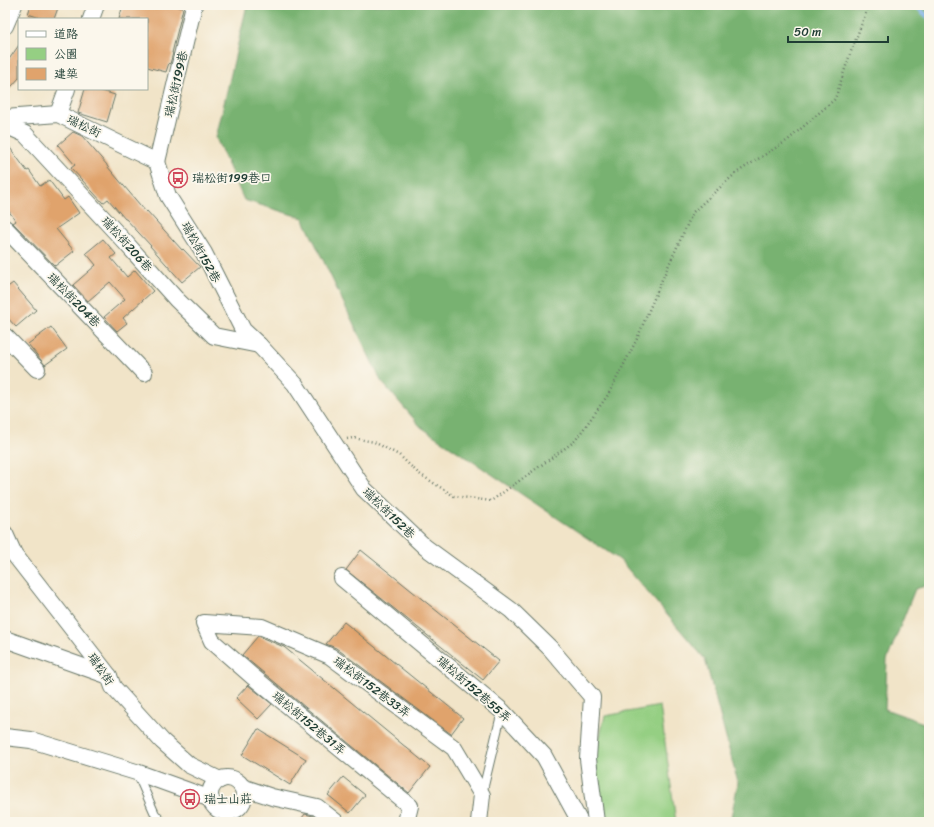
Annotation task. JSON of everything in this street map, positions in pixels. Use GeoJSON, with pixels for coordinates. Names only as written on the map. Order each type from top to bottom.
{"type":"FeatureCollection","features":[{"type":"Feature","properties":{"kind":"street"},"geometry":{"type":"LineString","coordinates":[[5,26],[14,5]]}},
{"type":"Feature","properties":{"kind":"street"},"geometry":{"type":"LineString","coordinates":[[91,18],[96,5]]}},
{"type":"Feature","properties":{"kind":"street","name":"瑞松街199巷"},"geometry":{"type":"LineString","coordinates":[[158,162],[194,5]]}},
{"type":"Feature","properties":{"kind":"street"},"geometry":{"type":"LineString","coordinates":[[58,114],[67,90]]}},
{"type":"Feature","properties":{"kind":"street","name":"瑞松街"},"geometry":{"type":"LineString","coordinates":[[5,118],[58,114],[158,162]]}},
{"type":"Feature","properties":{"kind":"street","name":"瑞松街206巷"},"geometry":{"type":"LineString","coordinates":[[5,126],[25,134],[126,242],[176,299],[214,336],[258,345]]}},
{"type":"Feature","properties":{"kind":"street","name":"瑞松街152巷"},"geometry":{"type":"LineString","coordinates":[[158,162],[168,196],[204,253],[243,330],[295,384],[364,489],[426,547],[511,610],[550,648],[592,697],[588,759],[596,822]]}},
{"type":"Feature","properties":{"kind":"street","name":"瑞松街204巷"},"geometry":{"type":"LineString","coordinates":[[5,228],[144,373]]}},
{"type":"Feature","properties":{"kind":"street"},"geometry":{"type":"LineString","coordinates":[[5,336],[37,369]]}},
{"type":"Feature","properties":{"kind":"street","name":"瑞松街"},"geometry":{"type":"LineString","coordinates":[[5,534],[14,554],[109,676],[113,687],[162,741],[189,765],[220,780],[234,780],[242,787]]}},
{"type":"Feature","properties":{"kind":"street","name":"瑞松街152巷55弄"},"geometry":{"type":"LineString","coordinates":[[342,578],[502,711],[544,756],[580,822]]}},
{"type":"Feature","properties":{"kind":"street","name":"瑞松街152巷33弄"},"geometry":{"type":"LineString","coordinates":[[204,623],[262,627],[330,656],[454,748],[482,795]]}},
{"type":"Feature","properties":{"kind":"street","name":"瑞松街152巷31弄"},"geometry":{"type":"LineString","coordinates":[[204,623],[212,641],[252,676],[410,806],[406,822]]}},
{"type":"Feature","properties":{"kind":"street"},"geometry":{"type":"LineString","coordinates":[[5,639],[109,676]]}},
{"type":"Feature","properties":{"kind":"street"},"geometry":{"type":"LineString","coordinates":[[5,737],[31,740],[136,772],[210,799]]}},
{"type":"Feature","properties":{"kind":"street"},"geometry":{"type":"LineString","coordinates":[[220,780],[215,783],[212,788],[210,799],[216,808],[234,817],[235,810],[240,807],[244,797],[242,787]]}},
{"type":"Feature","properties":{"kind":"street"},"geometry":{"type":"LineString","coordinates":[[242,787],[272,797],[317,807],[336,822]]}},
{"type":"Feature","properties":{"kind":"street"},"geometry":{"type":"LineString","coordinates":[[479,822],[482,795]]}},
{"type":"Feature","properties":{"kind":"lane"},"geometry":{"type":"LineString","coordinates":[[482,795],[502,711]]}},
{"type":"Feature","properties":{"kind":"lane"},"geometry":{"type":"LineString","coordinates":[[136,772],[155,814],[162,822]]}},
{"type":"Feature","properties":{"kind":"path"},"geometry":{"type":"LineString","coordinates":[[333,442],[353,438],[374,442],[400,455],[418,473],[454,496],[491,501],[575,442],[608,395],[636,341],[693,212],[736,173],[788,140],[835,99],[850,54],[869,5]]}},
{"type":"Feature","properties":{"kind":"green space"},"geometry":{"type":"Polygon","coordinates":[[[247,5],[929,5],[929,585],[915,589],[887,660],[885,709],[929,725],[929,822],[730,822],[738,783],[705,659],[620,560],[421,427],[381,381],[303,218],[244,200],[216,138],[247,5]]]}},
{"type":"Feature","properties":{"kind":"green space"},"geometry":{"type":"Polygon","coordinates":[[[660,706],[676,822],[603,822],[594,759],[605,716],[660,706]]]}},
{"type":"Feature","properties":{"kind":"building"},"geometry":{"type":"Polygon","coordinates":[[[31,5],[59,5],[54,18],[40,18],[28,14],[31,5]]]}},
{"type":"Feature","properties":{"kind":"building"},"geometry":{"type":"Polygon","coordinates":[[[123,5],[172,5],[183,8],[173,53],[166,72],[148,67],[148,18],[119,18],[123,5]]]}},
{"type":"Feature","properties":{"kind":"building"},"geometry":{"type":"Polygon","coordinates":[[[18,46],[18,79],[5,94],[5,65],[18,46]]]}},
{"type":"Feature","properties":{"kind":"building"},"geometry":{"type":"Polygon","coordinates":[[[85,90],[99,90],[115,95],[107,122],[78,113],[85,90]]]}},
{"type":"Feature","properties":{"kind":"building"},"geometry":{"type":"Polygon","coordinates":[[[73,132],[82,136],[146,212],[147,211],[182,250],[183,249],[200,267],[182,282],[108,199],[103,203],[71,168],[75,165],[58,145],[73,132]]]}},
{"type":"Feature","properties":{"kind":"building"},"geometry":{"type":"Polygon","coordinates":[[[5,141],[40,186],[49,180],[64,200],[68,197],[79,213],[56,229],[74,251],[55,266],[13,223],[16,221],[5,206],[5,141]]]}},
{"type":"Feature","properties":{"kind":"building"},"geometry":{"type":"Polygon","coordinates":[[[103,239],[116,254],[111,258],[127,277],[135,270],[153,291],[123,318],[127,323],[117,331],[104,317],[125,299],[110,282],[88,301],[73,285],[96,265],[86,253],[103,239]]]}},
{"type":"Feature","properties":{"kind":"building"},"geometry":{"type":"Polygon","coordinates":[[[13,283],[36,310],[16,327],[5,315],[5,289],[13,283]]]}},
{"type":"Feature","properties":{"kind":"building"},"geometry":{"type":"Polygon","coordinates":[[[51,327],[67,349],[45,365],[28,344],[51,327]]]}},
{"type":"Feature","properties":{"kind":"building"},"geometry":{"type":"Polygon","coordinates":[[[361,550],[499,661],[483,680],[346,570],[361,550]]]}},
{"type":"Feature","properties":{"kind":"building"},"geometry":{"type":"Polygon","coordinates":[[[344,622],[463,718],[451,734],[336,648],[326,644],[344,622]]]}},
{"type":"Feature","properties":{"kind":"building"},"geometry":{"type":"Polygon","coordinates":[[[258,636],[284,647],[430,767],[409,793],[242,655],[258,636]]]}},
{"type":"Feature","properties":{"kind":"building"},"geometry":{"type":"Polygon","coordinates":[[[248,685],[272,704],[258,719],[236,698],[248,685]]]}},
{"type":"Feature","properties":{"kind":"building"},"geometry":{"type":"Polygon","coordinates":[[[258,729],[306,759],[290,785],[242,755],[258,729]]]}},
{"type":"Feature","properties":{"kind":"building"},"geometry":{"type":"Polygon","coordinates":[[[343,777],[365,795],[350,813],[328,795],[343,777]]]}},
{"type":"Feature","properties":{"kind":"building"},"geometry":{"type":"Polygon","coordinates":[[[305,814],[313,816],[321,822],[299,822],[305,814]]]}},
{"type":"Feature","properties":{"kind":"waterway"},"geometry":{"type":"LineString","coordinates":[[915,5],[929,18]]}},
{"type":"Feature","properties":{"kind":"place","name":"瑞松街199巷口"},"geometry":{"type":"Point","coordinates":[178,178]}},
{"type":"Feature","properties":{"kind":"place","name":"瑞士山莊"},"geometry":{"type":"Point","coordinates":[190,799]}}]}
